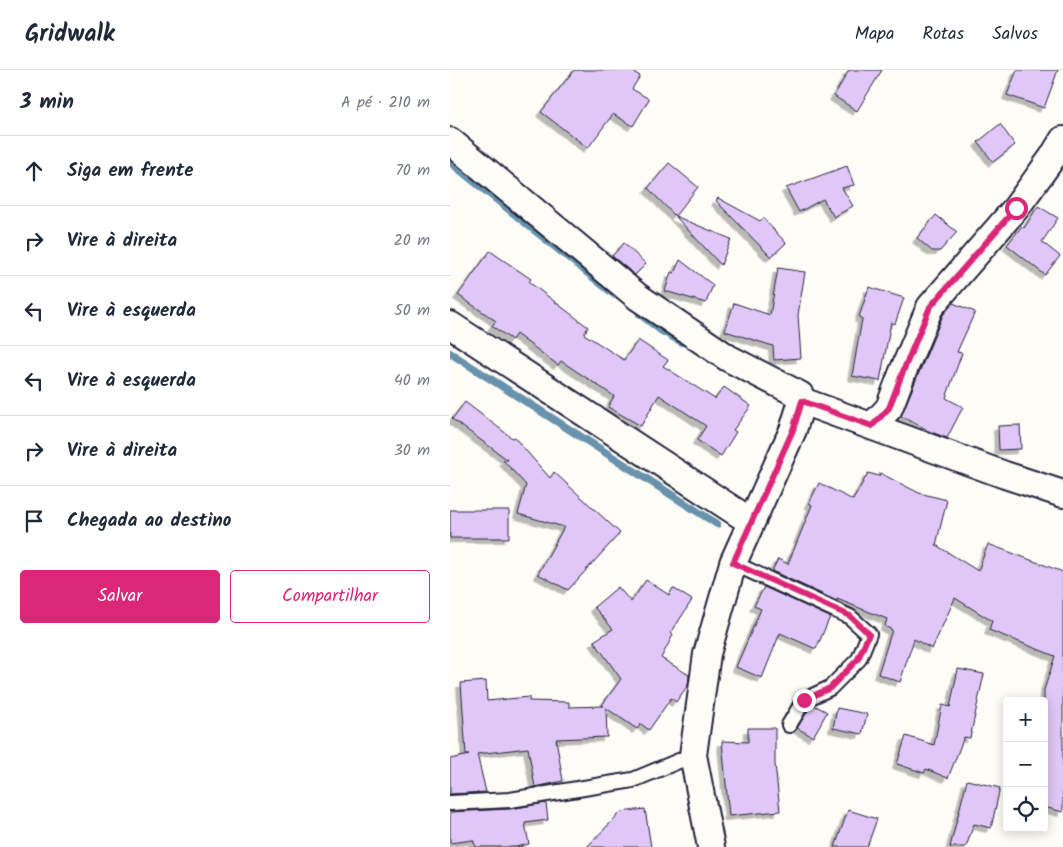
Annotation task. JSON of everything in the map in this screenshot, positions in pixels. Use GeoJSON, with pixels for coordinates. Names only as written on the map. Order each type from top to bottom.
{"type":"FeatureCollection","features":[{"type":"Feature","properties":{"kind":"street"},"geometry":{"type":"LineString","coordinates":[[872,426],[889,408],[930,307],[1016,208],[1063,140]]}},
{"type":"Feature","properties":{"kind":"street"},"geometry":{"type":"LineString","coordinates":[[450,141],[638,296],[728,358],[800,395],[802,401],[793,430],[733,563],[707,654],[693,755],[711,847]]}},
{"type":"Feature","properties":{"kind":"street"},"geometry":{"type":"LineString","coordinates":[[450,324],[750,522]]}},
{"type":"Feature","properties":{"kind":"street"},"geometry":{"type":"LineString","coordinates":[[802,401],[1063,494]]}},
{"type":"Feature","properties":{"kind":"lane"},"geometry":{"type":"LineString","coordinates":[[733,563],[850,616],[869,634],[858,659],[830,688],[804,700],[789,725]]}},
{"type":"Feature","properties":{"kind":"lane"},"geometry":{"type":"LineString","coordinates":[[450,803],[510,800],[633,780],[693,755]]}},
{"type":"Feature","properties":{"kind":"building"},"geometry":{"type":"Polygon","coordinates":[[[574,70],[630,70],[640,76],[632,89],[649,99],[633,126],[613,114],[588,148],[541,112],[574,70]]]}},
{"type":"Feature","properties":{"kind":"building"},"geometry":{"type":"Polygon","coordinates":[[[849,70],[882,70],[857,111],[834,96],[849,70]]]}},
{"type":"Feature","properties":{"kind":"building"},"geometry":{"type":"Polygon","coordinates":[[[1017,70],[1058,70],[1044,108],[1007,95],[1017,70]]]}},
{"type":"Feature","properties":{"kind":"building"},"geometry":{"type":"Polygon","coordinates":[[[1000,124],[1015,145],[993,162],[978,142],[1000,124]]]}},
{"type":"Feature","properties":{"kind":"building"},"geometry":{"type":"Polygon","coordinates":[[[669,163],[698,187],[675,216],[648,188],[669,163]]]}},
{"type":"Feature","properties":{"kind":"building"},"geometry":{"type":"Polygon","coordinates":[[[847,166],[854,185],[842,188],[853,206],[834,217],[823,199],[799,212],[786,188],[847,166]]]}},
{"type":"Feature","properties":{"kind":"building"},"geometry":{"type":"Polygon","coordinates":[[[718,198],[760,221],[763,218],[786,243],[771,257],[716,201],[718,198]]]}},
{"type":"Feature","properties":{"kind":"building"},"geometry":{"type":"Polygon","coordinates":[[[1038,206],[1058,218],[1042,242],[1060,256],[1045,275],[1007,245],[1022,226],[1024,228],[1038,206]]]}},
{"type":"Feature","properties":{"kind":"building"},"geometry":{"type":"Polygon","coordinates":[[[936,215],[957,232],[940,251],[932,251],[917,238],[936,215]]]}},
{"type":"Feature","properties":{"kind":"building"},"geometry":{"type":"Polygon","coordinates":[[[675,216],[731,239],[721,265],[675,216]]]}},
{"type":"Feature","properties":{"kind":"building"},"geometry":{"type":"Polygon","coordinates":[[[624,243],[646,264],[635,275],[612,256],[624,243]]]}},
{"type":"Feature","properties":{"kind":"building"},"geometry":{"type":"Polygon","coordinates":[[[490,251],[531,279],[529,282],[588,327],[584,334],[624,360],[638,340],[668,360],[663,366],[715,399],[724,387],[751,406],[733,430],[736,432],[721,456],[697,440],[706,426],[659,395],[641,426],[608,407],[614,396],[561,361],[558,365],[516,334],[512,340],[492,326],[496,321],[458,295],[490,251]]]}},
{"type":"Feature","properties":{"kind":"building"},"geometry":{"type":"Polygon","coordinates":[[[680,260],[713,285],[706,303],[665,291],[671,272],[674,273],[680,260]]]}},
{"type":"Feature","properties":{"kind":"building"},"geometry":{"type":"Polygon","coordinates":[[[778,268],[805,272],[798,315],[801,358],[774,360],[773,346],[725,331],[734,303],[770,315],[778,268]]]}},
{"type":"Feature","properties":{"kind":"building"},"geometry":{"type":"Polygon","coordinates":[[[869,287],[904,298],[895,324],[891,322],[880,381],[852,376],[862,319],[859,317],[869,287]]]}},
{"type":"Feature","properties":{"kind":"building"},"geometry":{"type":"Polygon","coordinates":[[[953,303],[975,312],[957,352],[962,353],[946,398],[963,407],[947,438],[926,430],[901,416],[943,315],[953,303]]]}},
{"type":"Feature","properties":{"kind":"building"},"geometry":{"type":"Polygon","coordinates":[[[465,402],[512,438],[514,437],[550,478],[554,472],[620,533],[568,590],[538,574],[564,527],[518,514],[526,485],[503,460],[508,460],[452,419],[465,402]]]}},
{"type":"Feature","properties":{"kind":"building"},"geometry":{"type":"Polygon","coordinates":[[[1020,425],[1021,449],[999,450],[998,426],[1020,425]]]}},
{"type":"Feature","properties":{"kind":"building"},"geometry":{"type":"Polygon","coordinates":[[[868,473],[879,476],[880,473],[919,493],[947,500],[936,545],[978,571],[988,544],[1063,572],[1063,812],[1048,808],[1048,697],[1044,697],[1044,690],[1055,656],[989,630],[992,621],[955,598],[932,649],[914,639],[900,682],[878,674],[892,630],[885,626],[887,619],[837,599],[837,601],[772,571],[778,559],[788,564],[812,505],[809,503],[819,483],[853,500],[868,473]]]}},
{"type":"Feature","properties":{"kind":"building"},"geometry":{"type":"Polygon","coordinates":[[[450,510],[509,510],[509,538],[450,538],[450,510]]]}},
{"type":"Feature","properties":{"kind":"building"},"geometry":{"type":"Polygon","coordinates":[[[646,580],[669,595],[673,588],[692,600],[671,633],[673,635],[661,658],[689,675],[688,685],[676,702],[671,698],[649,730],[641,724],[637,729],[606,708],[607,737],[556,739],[563,781],[535,787],[528,748],[477,754],[486,792],[450,794],[450,759],[469,755],[466,755],[461,683],[486,681],[487,701],[529,697],[529,701],[569,702],[569,707],[604,706],[602,705],[621,679],[594,641],[613,629],[594,607],[618,587],[631,602],[646,580]]]}},
{"type":"Feature","properties":{"kind":"building"},"geometry":{"type":"Polygon","coordinates":[[[764,587],[830,617],[816,649],[780,633],[762,678],[736,667],[761,609],[754,606],[764,587]]]}},
{"type":"Feature","properties":{"kind":"building"},"geometry":{"type":"Polygon","coordinates":[[[958,669],[984,674],[970,738],[964,737],[948,778],[926,769],[924,773],[897,764],[906,736],[934,745],[942,705],[950,707],[958,669]]]}},
{"type":"Feature","properties":{"kind":"building"},"geometry":{"type":"Polygon","coordinates":[[[814,705],[827,712],[813,737],[797,728],[810,707],[814,705]]]}},
{"type":"Feature","properties":{"kind":"building"},"geometry":{"type":"Polygon","coordinates":[[[837,708],[867,714],[862,734],[833,728],[837,708]]]}},
{"type":"Feature","properties":{"kind":"building"},"geometry":{"type":"Polygon","coordinates":[[[748,728],[775,728],[775,764],[780,811],[729,816],[722,741],[748,742],[748,728]]]}},
{"type":"Feature","properties":{"kind":"building"},"geometry":{"type":"Polygon","coordinates":[[[967,780],[1000,788],[991,828],[974,824],[966,847],[950,847],[967,780]]]}},
{"type":"Feature","properties":{"kind":"building"},"geometry":{"type":"Polygon","coordinates":[[[546,803],[548,820],[525,823],[529,844],[516,847],[476,847],[473,840],[450,843],[450,812],[510,809],[546,803]]]}},
{"type":"Feature","properties":{"kind":"building"},"geometry":{"type":"Polygon","coordinates":[[[645,809],[651,847],[587,847],[621,812],[645,809]]]}},
{"type":"Feature","properties":{"kind":"building"},"geometry":{"type":"Polygon","coordinates":[[[848,810],[877,819],[867,847],[835,847],[848,810]]]}},
{"type":"Feature","properties":{"kind":"waterway"},"geometry":{"type":"LineString","coordinates":[[450,162],[615,295]]}},
{"type":"Feature","properties":{"kind":"waterway"},"geometry":{"type":"LineString","coordinates":[[640,314],[662,331],[682,342]]}},
{"type":"Feature","properties":{"kind":"waterway"},"geometry":{"type":"LineString","coordinates":[[450,353],[717,524]]}},
{"type":"Feature","properties":{"kind":"route"},"geometry":{"type":"LineString","coordinates":[[804,700],[830,688],[858,659],[869,634],[850,616],[733,563],[793,430],[802,401],[872,426],[889,408],[930,307],[1016,208]]}}]}
